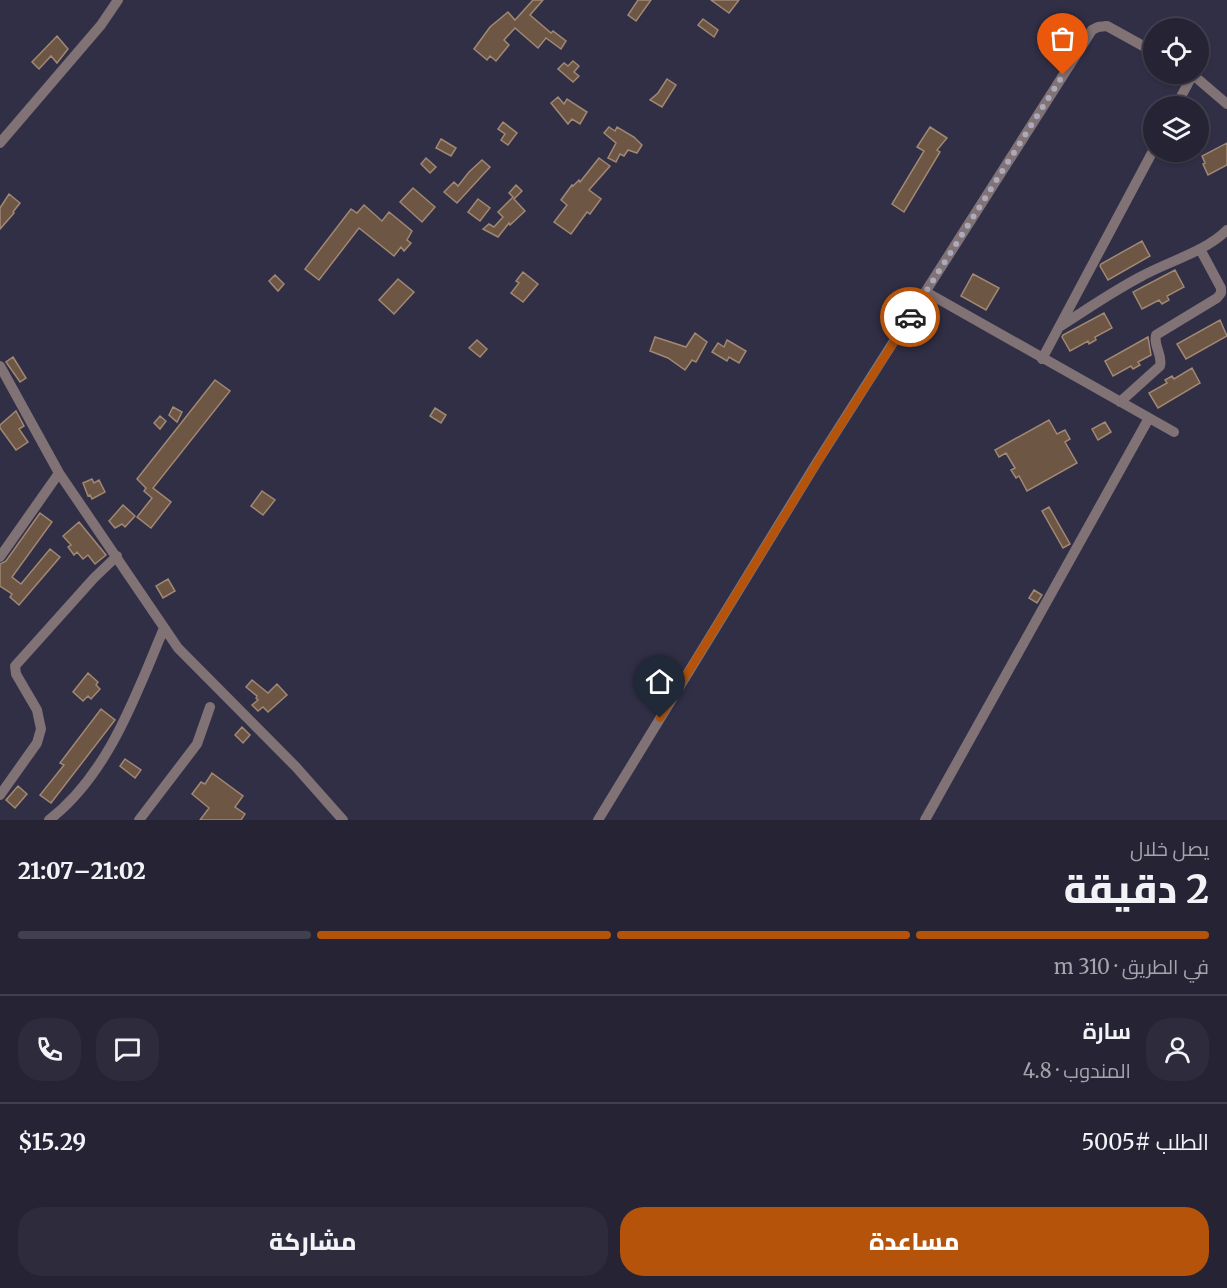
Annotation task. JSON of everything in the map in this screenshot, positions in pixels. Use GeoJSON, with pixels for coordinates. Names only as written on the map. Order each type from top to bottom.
{"type":"FeatureCollection","features":[{"type":"Feature","properties":{"kind":"street"},"geometry":{"type":"LineString","coordinates":[[0,143],[101,25],[118,0]]}},
{"type":"Feature","properties":{"kind":"street"},"geometry":{"type":"LineString","coordinates":[[598,820],[865,385],[1092,30],[1107,26],[1143,46]]}},
{"type":"Feature","properties":{"kind":"street"},"geometry":{"type":"LineString","coordinates":[[1204,84],[1227,104]]}},
{"type":"Feature","properties":{"kind":"street"},"geometry":{"type":"LineString","coordinates":[[1042,359],[1147,162]]}},
{"type":"Feature","properties":{"kind":"street"},"geometry":{"type":"LineString","coordinates":[[1058,327],[1140,276],[1200,249],[1227,230]]}},
{"type":"Feature","properties":{"kind":"street"},"geometry":{"type":"LineString","coordinates":[[1120,402],[1160,366],[1162,361],[1155,339],[1156,335],[1217,298],[1221,293],[1221,288],[1200,249]]}},
{"type":"Feature","properties":{"kind":"street"},"geometry":{"type":"LineString","coordinates":[[926,292],[1174,432]]}},
{"type":"Feature","properties":{"kind":"street"},"geometry":{"type":"LineString","coordinates":[[0,366],[59,473],[178,648],[296,767],[343,820]]}},
{"type":"Feature","properties":{"kind":"street"},"geometry":{"type":"LineString","coordinates":[[925,820],[1149,418]]}},
{"type":"Feature","properties":{"kind":"street"},"geometry":{"type":"LineString","coordinates":[[0,557],[59,473]]}},
{"type":"Feature","properties":{"kind":"street"},"geometry":{"type":"LineString","coordinates":[[0,795],[38,743],[41,729],[37,710],[16,674],[15,666],[94,578],[117,556]]}},
{"type":"Feature","properties":{"kind":"street"},"geometry":{"type":"LineString","coordinates":[[49,820],[76,797],[116,737],[164,628]]}},
{"type":"Feature","properties":{"kind":"street"},"geometry":{"type":"LineString","coordinates":[[139,820],[197,744],[210,707]]}},
{"type":"Feature","properties":{"kind":"building"},"geometry":{"type":"Polygon","coordinates":[[[533,0],[543,0],[530,15],[551,33],[553,31],[566,41],[561,49],[546,38],[538,48],[515,28],[504,40],[509,45],[496,61],[490,56],[487,60],[474,49],[490,27],[508,12],[515,20],[533,0]]]}},
{"type":"Feature","properties":{"kind":"building"},"geometry":{"type":"Polygon","coordinates":[[[638,0],[651,0],[636,21],[628,15],[638,0]]]}},
{"type":"Feature","properties":{"kind":"building"},"geometry":{"type":"Polygon","coordinates":[[[711,0],[739,0],[729,13],[711,0]]]}},
{"type":"Feature","properties":{"kind":"building"},"geometry":{"type":"Polygon","coordinates":[[[703,19],[718,30],[714,37],[698,25],[703,19]]]}},
{"type":"Feature","properties":{"kind":"building"},"geometry":{"type":"Polygon","coordinates":[[[57,36],[68,49],[57,63],[51,56],[39,69],[32,62],[57,36]]]}},
{"type":"Feature","properties":{"kind":"building"},"geometry":{"type":"Polygon","coordinates":[[[573,61],[579,66],[574,72],[579,76],[573,82],[558,69],[564,63],[568,66],[573,61]]]}},
{"type":"Feature","properties":{"kind":"building"},"geometry":{"type":"Polygon","coordinates":[[[667,79],[676,85],[662,107],[650,100],[658,93],[667,79]]]}},
{"type":"Feature","properties":{"kind":"building"},"geometry":{"type":"Polygon","coordinates":[[[558,97],[564,104],[567,99],[587,112],[580,124],[572,119],[568,124],[551,103],[558,97]]]}},
{"type":"Feature","properties":{"kind":"building"},"geometry":{"type":"Polygon","coordinates":[[[503,122],[517,133],[508,145],[501,140],[505,134],[498,129],[503,122]]]}},
{"type":"Feature","properties":{"kind":"building"},"geometry":{"type":"Polygon","coordinates":[[[609,127],[615,131],[617,127],[634,137],[642,145],[637,153],[628,150],[624,156],[620,154],[616,162],[608,158],[616,143],[604,133],[609,127]]]}},
{"type":"Feature","properties":{"kind":"building"},"geometry":{"type":"Polygon","coordinates":[[[930,127],[947,138],[937,150],[940,152],[904,212],[892,204],[924,151],[917,147],[930,127]]]}},
{"type":"Feature","properties":{"kind":"building"},"geometry":{"type":"Polygon","coordinates":[[[441,139],[456,148],[451,156],[436,148],[441,139]]]}},
{"type":"Feature","properties":{"kind":"building"},"geometry":{"type":"Polygon","coordinates":[[[1227,143],[1227,165],[1208,175],[1203,164],[1209,162],[1209,152],[1227,143]]]}},
{"type":"Feature","properties":{"kind":"building"},"geometry":{"type":"Polygon","coordinates":[[[426,158],[436,167],[430,173],[421,164],[426,158]]]}},
{"type":"Feature","properties":{"kind":"building"},"geometry":{"type":"Polygon","coordinates":[[[599,158],[610,166],[589,190],[601,199],[590,214],[587,212],[571,234],[554,222],[567,205],[561,200],[572,185],[579,180],[580,182],[599,158]]]}},
{"type":"Feature","properties":{"kind":"building"},"geometry":{"type":"Polygon","coordinates":[[[482,160],[490,167],[457,203],[444,192],[454,182],[458,186],[482,160]]]}},
{"type":"Feature","properties":{"kind":"building"},"geometry":{"type":"Polygon","coordinates":[[[516,185],[522,191],[514,199],[525,211],[510,225],[509,223],[498,237],[483,229],[489,224],[494,227],[503,217],[498,212],[513,197],[509,193],[516,185]]]}},
{"type":"Feature","properties":{"kind":"building"},"geometry":{"type":"Polygon","coordinates":[[[413,188],[435,207],[422,222],[400,202],[413,188]]]}},
{"type":"Feature","properties":{"kind":"building"},"geometry":{"type":"Polygon","coordinates":[[[9,194],[20,203],[0,229],[0,208],[9,194]]]}},
{"type":"Feature","properties":{"kind":"building"},"geometry":{"type":"Polygon","coordinates":[[[478,199],[490,208],[480,221],[468,212],[478,199]]]}},
{"type":"Feature","properties":{"kind":"building"},"geometry":{"type":"Polygon","coordinates":[[[364,205],[382,221],[389,212],[412,231],[407,240],[411,243],[404,251],[401,247],[394,256],[359,228],[319,280],[305,269],[351,209],[357,213],[364,205]]]}},
{"type":"Feature","properties":{"kind":"building"},"geometry":{"type":"Polygon","coordinates":[[[1142,241],[1150,256],[1108,280],[1101,264],[1142,241]]]}},
{"type":"Feature","properties":{"kind":"building"},"geometry":{"type":"Polygon","coordinates":[[[1175,270],[1184,287],[1167,296],[1169,300],[1162,304],[1159,300],[1142,309],[1133,292],[1175,270]]]}},
{"type":"Feature","properties":{"kind":"building"},"geometry":{"type":"Polygon","coordinates":[[[523,272],[538,284],[523,302],[511,293],[519,283],[516,281],[523,272]]]}},
{"type":"Feature","properties":{"kind":"building"},"geometry":{"type":"Polygon","coordinates":[[[973,274],[999,288],[986,310],[961,296],[973,274]]]}},
{"type":"Feature","properties":{"kind":"building"},"geometry":{"type":"Polygon","coordinates":[[[275,275],[284,284],[278,291],[269,281],[275,275]]]}},
{"type":"Feature","properties":{"kind":"building"},"geometry":{"type":"Polygon","coordinates":[[[398,279],[414,292],[394,314],[379,300],[398,279]]]}},
{"type":"Feature","properties":{"kind":"building"},"geometry":{"type":"Polygon","coordinates":[[[1104,313],[1112,328],[1095,337],[1096,340],[1089,344],[1088,341],[1070,351],[1063,335],[1104,313]]]}},
{"type":"Feature","properties":{"kind":"building"},"geometry":{"type":"Polygon","coordinates":[[[1220,320],[1227,336],[1186,359],[1177,344],[1220,320]]]}},
{"type":"Feature","properties":{"kind":"building"},"geometry":{"type":"Polygon","coordinates":[[[695,333],[707,342],[696,362],[692,360],[685,370],[668,358],[650,351],[655,337],[686,347],[695,333]]]}},
{"type":"Feature","properties":{"kind":"building"},"geometry":{"type":"Polygon","coordinates":[[[1148,337],[1151,355],[1138,362],[1140,365],[1133,369],[1131,366],[1113,376],[1105,361],[1148,337]]]}},
{"type":"Feature","properties":{"kind":"building"},"geometry":{"type":"Polygon","coordinates":[[[477,340],[487,349],[480,357],[469,348],[477,340]]]}},
{"type":"Feature","properties":{"kind":"building"},"geometry":{"type":"Polygon","coordinates":[[[727,340],[746,351],[739,363],[729,357],[727,361],[712,352],[718,343],[724,347],[727,340]]]}},
{"type":"Feature","properties":{"kind":"building"},"geometry":{"type":"Polygon","coordinates":[[[13,357],[26,378],[20,382],[6,362],[13,357]]]}},
{"type":"Feature","properties":{"kind":"building"},"geometry":{"type":"Polygon","coordinates":[[[1192,368],[1200,383],[1158,408],[1149,393],[1167,383],[1165,380],[1172,376],[1174,379],[1192,368]]]}},
{"type":"Feature","properties":{"kind":"building"},"geometry":{"type":"Polygon","coordinates":[[[215,380],[230,391],[153,488],[171,502],[151,528],[137,517],[152,498],[144,491],[146,488],[137,479],[215,380]]]}},
{"type":"Feature","properties":{"kind":"building"},"geometry":{"type":"Polygon","coordinates":[[[173,407],[182,412],[177,422],[169,415],[173,407]]]}},
{"type":"Feature","properties":{"kind":"building"},"geometry":{"type":"Polygon","coordinates":[[[435,408],[446,415],[441,423],[430,416],[435,408]]]}},
{"type":"Feature","properties":{"kind":"building"},"geometry":{"type":"Polygon","coordinates":[[[16,411],[24,426],[19,429],[28,442],[16,450],[0,425],[16,411]]]}},
{"type":"Feature","properties":{"kind":"building"},"geometry":{"type":"Polygon","coordinates":[[[160,416],[166,421],[160,429],[154,423],[160,416]]]}},
{"type":"Feature","properties":{"kind":"building"},"geometry":{"type":"Polygon","coordinates":[[[1049,420],[1057,434],[1065,430],[1070,439],[1065,442],[1077,463],[1027,491],[1019,476],[1016,478],[1011,470],[1015,468],[1006,453],[999,457],[995,450],[1049,420]]]}},
{"type":"Feature","properties":{"kind":"building"},"geometry":{"type":"Polygon","coordinates":[[[1105,422],[1111,432],[1098,440],[1092,429],[1105,422]]]}},
{"type":"Feature","properties":{"kind":"building"},"geometry":{"type":"Polygon","coordinates":[[[92,479],[94,483],[99,480],[105,492],[92,499],[90,495],[88,496],[83,483],[92,479]]]}},
{"type":"Feature","properties":{"kind":"building"},"geometry":{"type":"Polygon","coordinates":[[[262,491],[275,500],[263,515],[251,506],[262,491]]]}},
{"type":"Feature","properties":{"kind":"building"},"geometry":{"type":"Polygon","coordinates":[[[123,505],[135,516],[125,527],[122,524],[115,528],[109,521],[123,505]]]}},
{"type":"Feature","properties":{"kind":"building"},"geometry":{"type":"Polygon","coordinates":[[[1049,507],[1070,544],[1063,548],[1042,511],[1049,507]]]}},
{"type":"Feature","properties":{"kind":"building"},"geometry":{"type":"Polygon","coordinates":[[[40,513],[52,522],[12,577],[21,584],[50,549],[60,557],[19,605],[10,597],[12,594],[0,586],[0,564],[6,561],[40,513]]]}},
{"type":"Feature","properties":{"kind":"building"},"geometry":{"type":"Polygon","coordinates":[[[79,522],[106,555],[95,564],[88,555],[83,559],[77,552],[74,555],[68,547],[71,545],[63,536],[79,522]]]}},
{"type":"Feature","properties":{"kind":"building"},"geometry":{"type":"Polygon","coordinates":[[[168,579],[175,591],[163,598],[156,586],[168,579]]]}},
{"type":"Feature","properties":{"kind":"building"},"geometry":{"type":"Polygon","coordinates":[[[1034,590],[1042,595],[1037,603],[1029,598],[1034,590]]]}},
{"type":"Feature","properties":{"kind":"building"},"geometry":{"type":"Polygon","coordinates":[[[88,673],[98,682],[96,685],[100,689],[91,699],[88,696],[83,701],[73,692],[88,673]]]}},
{"type":"Feature","properties":{"kind":"building"},"geometry":{"type":"Polygon","coordinates":[[[252,680],[268,693],[277,684],[287,695],[268,712],[263,707],[258,711],[252,705],[258,700],[257,696],[246,687],[252,680]]]}},
{"type":"Feature","properties":{"kind":"building"},"geometry":{"type":"Polygon","coordinates":[[[101,709],[115,720],[51,803],[40,795],[64,765],[60,763],[101,709]]]}},
{"type":"Feature","properties":{"kind":"building"},"geometry":{"type":"Polygon","coordinates":[[[242,727],[250,735],[243,743],[235,735],[242,727]]]}},
{"type":"Feature","properties":{"kind":"building"},"geometry":{"type":"Polygon","coordinates":[[[125,759],[141,770],[135,778],[120,766],[125,759]]]}},
{"type":"Feature","properties":{"kind":"building"},"geometry":{"type":"Polygon","coordinates":[[[212,773],[243,796],[235,807],[245,814],[241,820],[200,820],[209,808],[192,794],[201,782],[205,784],[212,773]]]}},
{"type":"Feature","properties":{"kind":"building"},"geometry":{"type":"Polygon","coordinates":[[[18,786],[27,794],[15,808],[6,800],[18,786]]]}},
{"type":"Feature","properties":{"kind":"way so far"},"geometry":{"type":"LineString","coordinates":[[910,317],[1063,75]]}},
{"type":"Feature","properties":{"kind":"route"},"geometry":{"type":"LineString","coordinates":[[660,718],[871,375],[910,317]]}}]}
